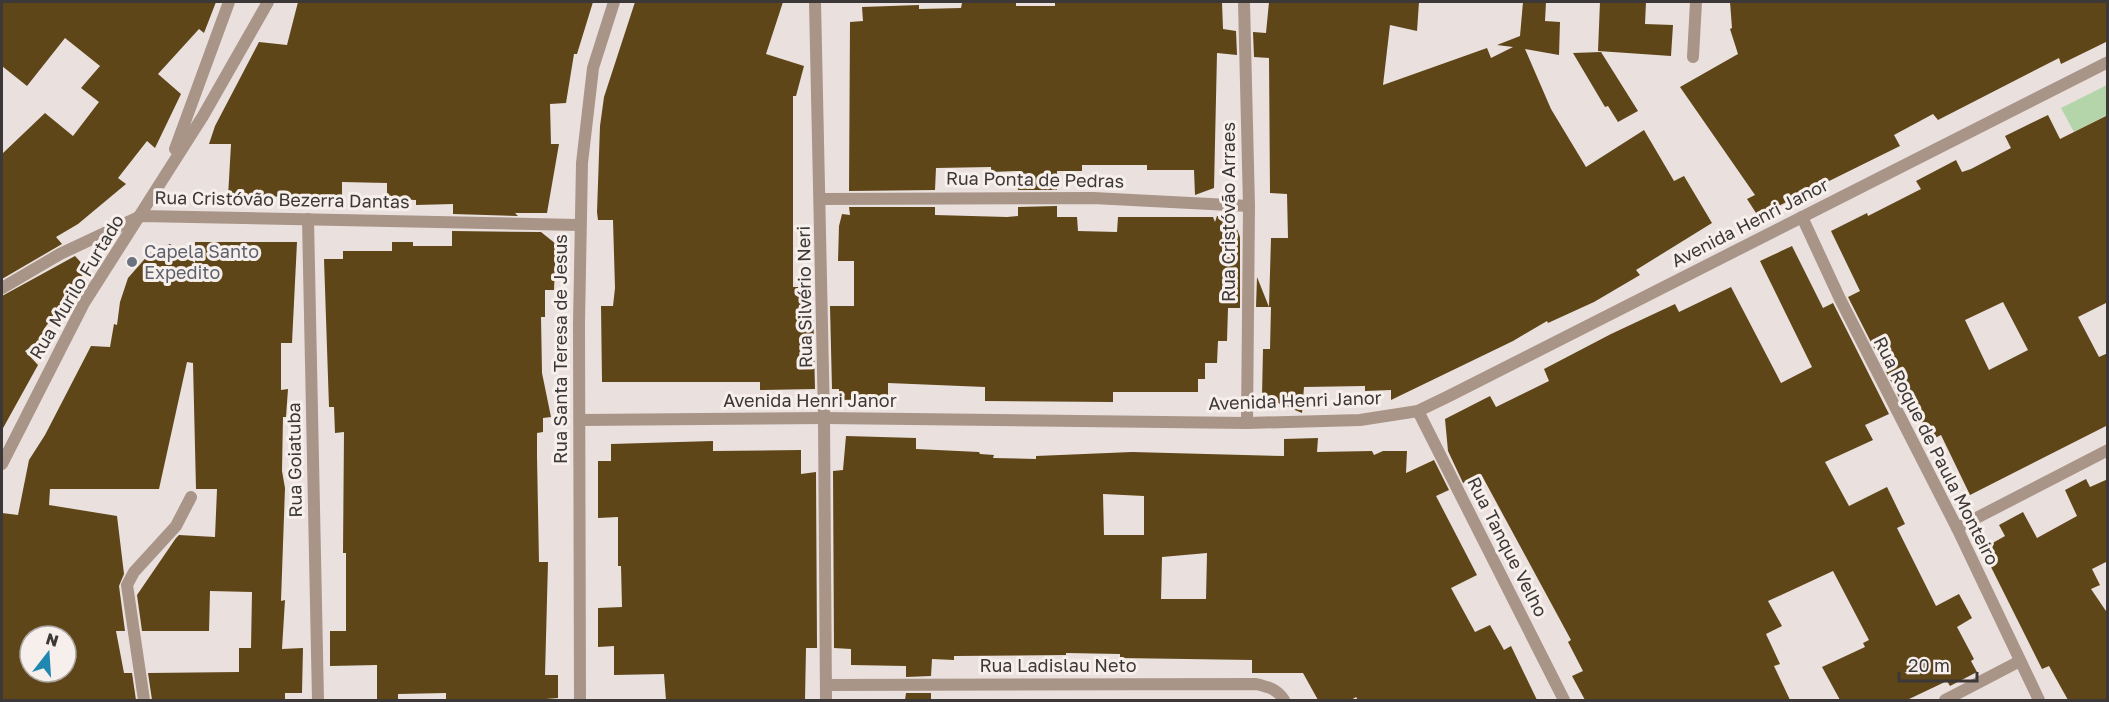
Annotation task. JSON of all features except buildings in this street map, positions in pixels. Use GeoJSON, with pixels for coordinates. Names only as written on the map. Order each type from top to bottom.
{"type":"FeatureCollection","features":[{"type":"Feature","properties":{"kind":"street","name":"Rua Murilo Furtado"},"geometry":{"type":"LineString","coordinates":[[172,162],[183,123],[229,2]]}},
{"type":"Feature","properties":{"kind":"street","name":"Rua Murilo Furtado"},"geometry":{"type":"LineString","coordinates":[[2,464],[84,303],[203,116],[268,2]]}},
{"type":"Feature","properties":{"kind":"street","name":"Rua Santa Teresa de Jesus"},"geometry":{"type":"LineString","coordinates":[[580,700],[579,225],[582,163],[593,68],[614,2]]}},
{"type":"Feature","properties":{"kind":"street","name":"Rua Silvério Neri"},"geometry":{"type":"LineString","coordinates":[[815,2],[821,199],[826,700]]}},
{"type":"Feature","properties":{"kind":"street","name":"Rua Cristóvão Arraes"},"geometry":{"type":"LineString","coordinates":[[1244,2],[1249,206],[1247,423]]}},
{"type":"Feature","properties":{"kind":"street"},"geometry":{"type":"LineString","coordinates":[[1693,57],[1696,2]]}},
{"type":"Feature","properties":{"kind":"street","name":"Avenida Henri Janor"},"geometry":{"type":"LineString","coordinates":[[580,420],[824,418],[1247,423],[1360,420],[1418,411],[2108,62]]}},
{"type":"Feature","properties":{"kind":"street","name":"Rua Ponta de Pedras"},"geometry":{"type":"LineString","coordinates":[[821,199],[1093,198],[1249,206]]}},
{"type":"Feature","properties":{"kind":"street","name":"Rua Cristóvão Bezerra Dantas"},"geometry":{"type":"LineString","coordinates":[[2,288],[60,255],[141,216],[579,225]]}},
{"type":"Feature","properties":{"kind":"street","name":"Rua Roque de Paula Monteiro"},"geometry":{"type":"LineString","coordinates":[[1802,217],[1840,299],[1957,528],[2039,700]]}},
{"type":"Feature","properties":{"kind":"street","name":"Rua Goiatuba"},"geometry":{"type":"LineString","coordinates":[[308,219],[318,700]]}},
{"type":"Feature","properties":{"kind":"street","name":"Rua Tanque Velho"},"geometry":{"type":"LineString","coordinates":[[1418,411],[1564,700]]}},
{"type":"Feature","properties":{"kind":"street"},"geometry":{"type":"LineString","coordinates":[[1957,528],[2108,450]]}},
{"type":"Feature","properties":{"kind":"street"},"geometry":{"type":"LineString","coordinates":[[144,700],[127,585],[134,572],[176,526],[191,497]]}},
{"type":"Feature","properties":{"kind":"street"},"geometry":{"type":"LineString","coordinates":[[1945,700],[2020,662]]}},
{"type":"Feature","properties":{"kind":"street","name":"Rua Ladislau Neto"},"geometry":{"type":"LineString","coordinates":[[826,685],[1256,684],[1270,687],[1280,693],[1284,700]]}},
{"type":"Feature","properties":{"kind":"green space"},"geometry":{"type":"Polygon","coordinates":[[[2107,85],[2107,115],[2074,132],[2061,108],[2107,85]]]}},
{"type":"Feature","properties":{"kind":"place","name":"Capela Santo Expedito"},"geometry":{"type":"Point","coordinates":[132,262]}}]}
